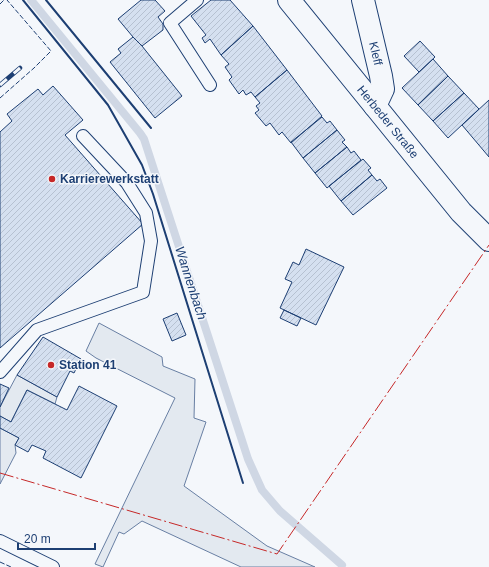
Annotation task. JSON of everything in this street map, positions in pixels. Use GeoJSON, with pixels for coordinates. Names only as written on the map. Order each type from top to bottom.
{"type":"FeatureCollection","features":[{"type":"Feature","properties":{"kind":"main road","name":"Herbeder Straße"},"geometry":{"type":"LineString","coordinates":[[290,0],[461,212],[489,240]]}},
{"type":"Feature","properties":{"kind":"main road","name":"Kleff"},"geometry":{"type":"LineString","coordinates":[[363,0],[383,89],[375,106]]}},
{"type":"Feature","properties":{"kind":"lane"},"geometry":{"type":"LineString","coordinates":[[197,0],[170,23],[210,85]]}},
{"type":"Feature","properties":{"kind":"lane"},"geometry":{"type":"LineString","coordinates":[[0,372],[37,330],[143,292],[151,241],[146,213],[127,183],[83,136]]}},
{"type":"Feature","properties":{"kind":"lane"},"geometry":{"type":"LineString","coordinates":[[0,541],[53,567]]}},
{"type":"Feature","properties":{"kind":"shaded area"},"geometry":{"type":"Polygon","coordinates":[[[99,323],[162,357],[163,366],[195,379],[194,418],[206,422],[184,486],[267,546],[315,567],[241,567],[142,521],[124,534],[119,532],[103,567],[95,564],[175,398],[96,358],[86,351],[99,323]]]}},
{"type":"Feature","properties":{"kind":"shaded area"},"geometry":{"type":"Polygon","coordinates":[[[17,375],[57,397],[55,404],[27,390],[11,422],[0,416],[0,407],[17,375]]]}},
{"type":"Feature","properties":{"kind":"shaded area"},"geometry":{"type":"Polygon","coordinates":[[[0,428],[19,438],[15,445],[16,453],[0,484],[0,428]]]}},
{"type":"Feature","properties":{"kind":"building"},"geometry":{"type":"Polygon","coordinates":[[[141,0],[155,0],[165,11],[158,17],[163,24],[163,30],[142,46],[118,19],[141,0]]]}},
{"type":"Feature","properties":{"kind":"building"},"geometry":{"type":"Polygon","coordinates":[[[211,0],[230,0],[253,26],[221,55],[210,39],[205,43],[202,38],[206,35],[191,16],[211,0]]]}},
{"type":"Feature","properties":{"kind":"building"},"geometry":{"type":"Polygon","coordinates":[[[253,26],[287,70],[255,97],[251,92],[246,95],[243,90],[239,94],[229,80],[232,77],[225,67],[229,64],[221,55],[253,26]]]}},
{"type":"Feature","properties":{"kind":"building"},"geometry":{"type":"Polygon","coordinates":[[[133,37],[182,96],[155,118],[110,62],[121,53],[118,49],[133,37]]]}},
{"type":"Feature","properties":{"kind":"building"},"geometry":{"type":"Polygon","coordinates":[[[420,41],[435,57],[419,72],[404,56],[420,41]]]}},
{"type":"Feature","properties":{"kind":"building"},"geometry":{"type":"Polygon","coordinates":[[[433,59],[448,76],[418,105],[402,88],[433,59]]]}},
{"type":"Feature","properties":{"kind":"building"},"geometry":{"type":"Polygon","coordinates":[[[287,70],[322,116],[291,143],[282,132],[279,135],[270,123],[266,126],[255,113],[259,110],[256,106],[260,103],[255,97],[287,70]]]}},
{"type":"Feature","properties":{"kind":"building"},"geometry":{"type":"Polygon","coordinates":[[[448,76],[464,93],[433,121],[418,105],[448,76]]]}},
{"type":"Feature","properties":{"kind":"building","name":"Karrierewerkstatt"},"geometry":{"type":"Polygon","coordinates":[[[53,86],[83,120],[65,135],[143,224],[0,348],[0,132],[12,121],[7,114],[38,89],[43,95],[53,86]]]}},
{"type":"Feature","properties":{"kind":"building"},"geometry":{"type":"Polygon","coordinates":[[[464,93],[479,109],[448,138],[433,121],[464,93]]]}},
{"type":"Feature","properties":{"kind":"building"},"geometry":{"type":"Polygon","coordinates":[[[489,100],[489,157],[462,125],[489,100]]]}},
{"type":"Feature","properties":{"kind":"building"},"geometry":{"type":"Polygon","coordinates":[[[322,117],[327,123],[330,121],[337,130],[303,158],[291,142],[322,117]]]}},
{"type":"Feature","properties":{"kind":"building"},"geometry":{"type":"Polygon","coordinates":[[[337,130],[345,140],[342,142],[347,147],[315,173],[303,158],[337,130]]]}},
{"type":"Feature","properties":{"kind":"building"},"geometry":{"type":"Polygon","coordinates":[[[347,147],[351,153],[354,151],[361,160],[327,188],[315,173],[347,147]]]}},
{"type":"Feature","properties":{"kind":"building"},"geometry":{"type":"Polygon","coordinates":[[[363,159],[371,168],[368,170],[372,175],[341,201],[329,186],[363,159]]]}},
{"type":"Feature","properties":{"kind":"building"},"geometry":{"type":"Polygon","coordinates":[[[372,175],[377,181],[380,179],[387,188],[353,215],[341,201],[372,175]]]}},
{"type":"Feature","properties":{"kind":"building"},"geometry":{"type":"Polygon","coordinates":[[[306,249],[344,267],[316,325],[280,308],[292,282],[285,279],[293,262],[299,265],[306,249]]]}},
{"type":"Feature","properties":{"kind":"building"},"geometry":{"type":"Polygon","coordinates":[[[284,310],[301,318],[297,326],[280,318],[284,310]]]}},
{"type":"Feature","properties":{"kind":"building"},"geometry":{"type":"Polygon","coordinates":[[[177,313],[186,335],[172,341],[163,319],[177,313]]]}},
{"type":"Feature","properties":{"kind":"building","name":"Station 41"},"geometry":{"type":"Polygon","coordinates":[[[43,337],[81,359],[74,373],[70,371],[57,397],[17,375],[43,337]]]}},
{"type":"Feature","properties":{"kind":"building"},"geometry":{"type":"Polygon","coordinates":[[[0,384],[9,388],[0,407],[0,384]]]}},
{"type":"Feature","properties":{"kind":"building"},"geometry":{"type":"Polygon","coordinates":[[[79,386],[117,406],[81,478],[43,458],[46,451],[32,445],[28,452],[15,445],[19,438],[0,428],[0,416],[11,422],[27,390],[67,410],[79,386]]]}},
{"type":"Feature","properties":{"kind":"waterway","name":"Wannenbach"},"geometry":{"type":"LineString","coordinates":[[31,0],[144,139],[248,459],[262,490],[280,511],[342,565]]}},
{"type":"Feature","properties":{"kind":"railway"},"geometry":{"type":"LineString","coordinates":[[0,85],[20,68]]}},
{"type":"Feature","properties":{"kind":"fence"},"geometry":{"type":"LineString","coordinates":[[0,4],[4,0]]}},
{"type":"Feature","properties":{"kind":"fence"},"geometry":{"type":"LineString","coordinates":[[0,98],[51,51],[7,0]]}},
{"type":"Feature","properties":{"kind":"fence"},"geometry":{"type":"LineString","coordinates":[[0,562],[11,567]]}},
{"type":"Feature","properties":{"kind":"wall"},"geometry":{"type":"LineString","coordinates":[[23,0],[108,105],[142,165],[153,194],[243,483]]}},
{"type":"Feature","properties":{"kind":"wall"},"geometry":{"type":"LineString","coordinates":[[46,0],[151,128]]}},
{"type":"Feature","properties":{"kind":"power"},"geometry":{"type":"LineString","coordinates":[[0,473],[277,554],[489,245]]}},
{"type":"Feature","properties":{"kind":"place","name":"Karrierewerkstatt"},"geometry":{"type":"Point","coordinates":[52,179]}},
{"type":"Feature","properties":{"kind":"place","name":"Station 41"},"geometry":{"type":"Point","coordinates":[51,365]}}]}
